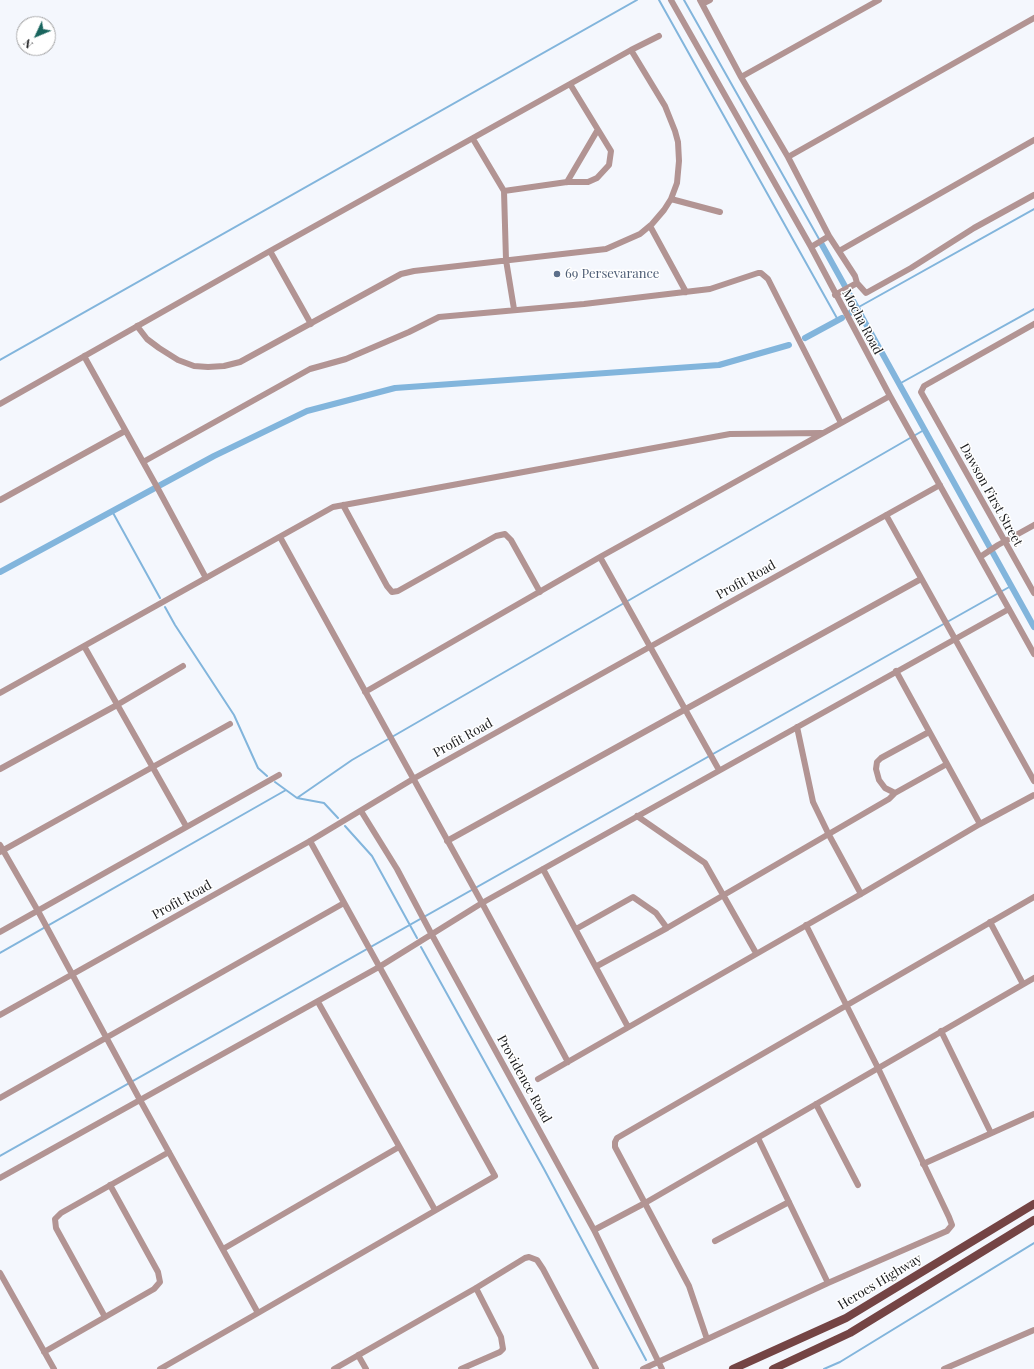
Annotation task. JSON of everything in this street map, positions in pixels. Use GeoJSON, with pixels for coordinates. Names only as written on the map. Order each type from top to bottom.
{"type":"FeatureCollection","features":[{"type":"Feature","properties":{"kind":"main road","name":"Heroes Highway"},"geometry":{"type":"LineString","coordinates":[[733,1369],[846,1318],[1034,1204]]}},
{"type":"Feature","properties":{"kind":"main road","name":"Heroes Highway"},"geometry":{"type":"LineString","coordinates":[[773,1369],[850,1333],[1034,1220]]}},
{"type":"Feature","properties":{"kind":"street","name":"Mocha Road"},"geometry":{"type":"LineString","coordinates":[[671,0],[838,293],[890,396],[940,485],[983,555],[1009,609],[1034,654]]}},
{"type":"Feature","properties":{"kind":"street"},"geometry":{"type":"LineString","coordinates":[[710,0],[701,2],[741,77],[788,157],[829,236],[855,276],[857,283],[866,293],[911,268],[974,228],[1034,195]]}},
{"type":"Feature","properties":{"kind":"street"},"geometry":{"type":"LineString","coordinates":[[741,77],[879,0]]}},
{"type":"Feature","properties":{"kind":"street"},"geometry":{"type":"LineString","coordinates":[[788,157],[1034,18]]}},
{"type":"Feature","properties":{"kind":"street"},"geometry":{"type":"LineString","coordinates":[[0,404],[270,250],[473,139],[631,50],[659,36]]}},
{"type":"Feature","properties":{"kind":"street"},"geometry":{"type":"LineString","coordinates":[[137,326],[147,339],[158,348],[178,360],[194,366],[208,368],[240,362],[401,274],[414,271],[606,249],[640,234],[650,226],[664,210],[671,198],[677,183],[679,161],[678,142],[665,106],[631,50]]}},
{"type":"Feature","properties":{"kind":"street"},"geometry":{"type":"LineString","coordinates":[[504,191],[566,182],[588,182],[597,178],[609,164],[611,151],[570,84]]}},
{"type":"Feature","properties":{"kind":"street"},"geometry":{"type":"LineString","coordinates":[[566,182],[598,131]]}},
{"type":"Feature","properties":{"kind":"street"},"geometry":{"type":"LineString","coordinates":[[473,139],[504,191],[506,260],[514,309]]}},
{"type":"Feature","properties":{"kind":"street"},"geometry":{"type":"LineString","coordinates":[[839,251],[1034,140]]}},
{"type":"Feature","properties":{"kind":"street"},"geometry":{"type":"LineString","coordinates":[[671,198],[720,212]]}},
{"type":"Feature","properties":{"kind":"street"},"geometry":{"type":"LineString","coordinates":[[650,226],[686,292]]}},
{"type":"Feature","properties":{"kind":"street"},"geometry":{"type":"LineString","coordinates":[[811,247],[829,236]]}},
{"type":"Feature","properties":{"kind":"street"},"geometry":{"type":"LineString","coordinates":[[270,250],[311,324]]}},
{"type":"Feature","properties":{"kind":"street"},"geometry":{"type":"LineString","coordinates":[[143,462],[310,369],[346,359],[409,332],[439,317],[514,309],[584,304],[710,289],[758,273],[768,279],[841,423]]}},
{"type":"Feature","properties":{"kind":"street"},"geometry":{"type":"LineString","coordinates":[[838,293],[857,283]]}},
{"type":"Feature","properties":{"kind":"street","name":"Dawson First Street"},"geometry":{"type":"LineString","coordinates":[[1034,324],[924,386],[922,390],[922,394],[1034,593]]}},
{"type":"Feature","properties":{"kind":"street"},"geometry":{"type":"LineString","coordinates":[[84,356],[206,578]]}},
{"type":"Feature","properties":{"kind":"street"},"geometry":{"type":"LineString","coordinates":[[365,692],[600,557],[890,396]]}},
{"type":"Feature","properties":{"kind":"street"},"geometry":{"type":"LineString","coordinates":[[0,500],[126,431]]}},
{"type":"Feature","properties":{"kind":"street"},"geometry":{"type":"LineString","coordinates":[[0,693],[333,507],[730,434],[822,433]]}},
{"type":"Feature","properties":{"kind":"street","name":"Profit Road"},"geometry":{"type":"LineString","coordinates":[[0,1015],[310,841],[413,778],[940,485]]}},
{"type":"Feature","properties":{"kind":"street"},"geometry":{"type":"LineString","coordinates":[[343,505],[387,586],[392,592],[398,591],[496,536],[505,534],[511,540],[540,592]]}},
{"type":"Feature","properties":{"kind":"street"},"geometry":{"type":"LineString","coordinates":[[886,515],[1034,781]]}},
{"type":"Feature","properties":{"kind":"street"},"geometry":{"type":"LineString","coordinates":[[983,555],[1034,524]]}},
{"type":"Feature","properties":{"kind":"street"},"geometry":{"type":"LineString","coordinates":[[280,537],[568,1062]]}},
{"type":"Feature","properties":{"kind":"street"},"geometry":{"type":"LineString","coordinates":[[600,557],[719,770]]}},
{"type":"Feature","properties":{"kind":"street"},"geometry":{"type":"LineString","coordinates":[[447,841],[921,578]]}},
{"type":"Feature","properties":{"kind":"street"},"geometry":{"type":"LineString","coordinates":[[0,1178],[318,1002],[379,967],[482,903],[1009,609]]}},
{"type":"Feature","properties":{"kind":"street"},"geometry":{"type":"LineString","coordinates":[[84,646],[186,826]]}},
{"type":"Feature","properties":{"kind":"street"},"geometry":{"type":"LineString","coordinates":[[0,769],[117,705],[184,666]]}},
{"type":"Feature","properties":{"kind":"street"},"geometry":{"type":"LineString","coordinates":[[896,671],[980,824]]}},
{"type":"Feature","properties":{"kind":"street"},"geometry":{"type":"LineString","coordinates":[[230,724],[153,768],[1,849],[38,912],[258,1314]]}},
{"type":"Feature","properties":{"kind":"street"},"geometry":{"type":"LineString","coordinates":[[797,727],[813,802],[861,894]]}},
{"type":"Feature","properties":{"kind":"street"},"geometry":{"type":"LineString","coordinates":[[895,793],[885,788],[879,780],[876,769],[877,762],[881,758],[929,732]]}},
{"type":"Feature","properties":{"kind":"street"},"geometry":{"type":"LineString","coordinates":[[596,966],[667,928],[829,835],[889,800],[895,793],[947,764]]}},
{"type":"Feature","properties":{"kind":"street"},"geometry":{"type":"LineString","coordinates":[[0,932],[38,912],[186,826],[279,775]]}},
{"type":"Feature","properties":{"kind":"street"},"geometry":{"type":"LineString","coordinates":[[538,1079],[980,824],[1034,795]]}},
{"type":"Feature","properties":{"kind":"street","name":"Providence Road"},"geometry":{"type":"LineString","coordinates":[[361,811],[397,869],[594,1230],[663,1369]]}},
{"type":"Feature","properties":{"kind":"street"},"geometry":{"type":"LineString","coordinates":[[637,816],[705,863],[724,894],[756,953]]}},
{"type":"Feature","properties":{"kind":"street"},"geometry":{"type":"LineString","coordinates":[[160,1369],[258,1314],[495,1176],[310,841]]}},
{"type":"Feature","properties":{"kind":"street"},"geometry":{"type":"LineString","coordinates":[[543,869],[628,1027]]}},
{"type":"Feature","properties":{"kind":"street"},"geometry":{"type":"LineString","coordinates":[[707,1339],[689,1286],[615,1147],[617,1138],[846,1004],[1034,897]]}},
{"type":"Feature","properties":{"kind":"street"},"geometry":{"type":"LineString","coordinates":[[576,929],[633,898],[656,913],[667,928]]}},
{"type":"Feature","properties":{"kind":"street"},"geometry":{"type":"LineString","coordinates":[[0,1098],[344,903]]}},
{"type":"Feature","properties":{"kind":"street"},"geometry":{"type":"LineString","coordinates":[[990,922],[1023,984]]}},
{"type":"Feature","properties":{"kind":"street"},"geometry":{"type":"LineString","coordinates":[[643,1369],[828,1283],[947,1231],[952,1225],[950,1217],[923,1164],[878,1068],[806,925]]}},
{"type":"Feature","properties":{"kind":"street"},"geometry":{"type":"LineString","coordinates":[[594,1230],[646,1203],[1034,978]]}},
{"type":"Feature","properties":{"kind":"street"},"geometry":{"type":"LineString","coordinates":[[318,1002],[435,1210]]}},
{"type":"Feature","properties":{"kind":"street"},"geometry":{"type":"LineString","coordinates":[[941,1031],[991,1133]]}},
{"type":"Feature","properties":{"kind":"street"},"geometry":{"type":"LineString","coordinates":[[816,1104],[858,1185]]}},
{"type":"Feature","properties":{"kind":"street"},"geometry":{"type":"LineString","coordinates":[[923,1164],[1034,1114]]}},
{"type":"Feature","properties":{"kind":"street"},"geometry":{"type":"LineString","coordinates":[[758,1138],[828,1283]]}},
{"type":"Feature","properties":{"kind":"street"},"geometry":{"type":"LineString","coordinates":[[223,1249],[400,1147]]}},
{"type":"Feature","properties":{"kind":"street"},"geometry":{"type":"LineString","coordinates":[[105,1317],[56,1228],[54,1223],[55,1219],[61,1213],[169,1152]]}},
{"type":"Feature","properties":{"kind":"street"},"geometry":{"type":"LineString","coordinates":[[44,1352],[154,1289],[160,1282],[158,1272],[110,1185]]}},
{"type":"Feature","properties":{"kind":"street"},"geometry":{"type":"LineString","coordinates":[[715,1241],[789,1202]]}},
{"type":"Feature","properties":{"kind":"street"},"geometry":{"type":"LineString","coordinates":[[334,1369],[529,1257],[537,1260],[543,1269],[596,1369]]}},
{"type":"Feature","properties":{"kind":"street"},"geometry":{"type":"LineString","coordinates":[[0,1273],[54,1369]]}},
{"type":"Feature","properties":{"kind":"street"},"geometry":{"type":"LineString","coordinates":[[461,1369],[500,1352],[503,1349],[501,1337],[476,1288]]}},
{"type":"Feature","properties":{"kind":"street"},"geometry":{"type":"LineString","coordinates":[[944,1369],[1034,1330]]}},
{"type":"Feature","properties":{"kind":"street"},"geometry":{"type":"LineString","coordinates":[[358,1355],[366,1369]]}},
{"type":"Feature","properties":{"kind":"waterway"},"geometry":{"type":"LineString","coordinates":[[0,360],[637,0]]}},
{"type":"Feature","properties":{"kind":"waterway"},"geometry":{"type":"LineString","coordinates":[[659,0],[838,320]]}},
{"type":"Feature","properties":{"kind":"waterway"},"geometry":{"type":"LineString","coordinates":[[684,0],[819,239]]}},
{"type":"Feature","properties":{"kind":"waterway"},"geometry":{"type":"LineString","coordinates":[[857,308],[1034,209]]}},
{"type":"Feature","properties":{"kind":"waterway"},"geometry":{"type":"LineString","coordinates":[[821,243],[1034,627]]}},
{"type":"Feature","properties":{"kind":"waterway"},"geometry":{"type":"LineString","coordinates":[[850,313],[857,308]]}},
{"type":"Feature","properties":{"kind":"waterway"},"geometry":{"type":"LineString","coordinates":[[899,384],[1034,309]]}},
{"type":"Feature","properties":{"kind":"waterway"},"geometry":{"type":"LineString","coordinates":[[805,338],[842,318]]}},
{"type":"Feature","properties":{"kind":"waterway"},"geometry":{"type":"LineString","coordinates":[[0,572],[214,456],[307,411],[395,388],[719,365],[789,345]]}},
{"type":"Feature","properties":{"kind":"waterway"},"geometry":{"type":"LineString","coordinates":[[297,798],[352,760],[924,430]]}},
{"type":"Feature","properties":{"kind":"waterway"},"geometry":{"type":"LineString","coordinates":[[112,511],[160,598]]}},
{"type":"Feature","properties":{"kind":"waterway"},"geometry":{"type":"LineString","coordinates":[[0,1156],[1011,586]]}},
{"type":"Feature","properties":{"kind":"waterway"},"geometry":{"type":"LineString","coordinates":[[165,607],[175,625],[234,715],[258,768],[267,776]]}},
{"type":"Feature","properties":{"kind":"waterway"},"geometry":{"type":"LineString","coordinates":[[275,782],[297,798],[324,803],[338,818]]}},
{"type":"Feature","properties":{"kind":"waterway"},"geometry":{"type":"LineString","coordinates":[[0,953],[286,790]]}},
{"type":"Feature","properties":{"kind":"waterway"},"geometry":{"type":"LineString","coordinates":[[345,826],[372,856],[417,938]]}},
{"type":"Feature","properties":{"kind":"waterway"},"geometry":{"type":"LineString","coordinates":[[421,947],[544,1169],[646,1360]]}},
{"type":"Feature","properties":{"kind":"waterway"},"geometry":{"type":"LineString","coordinates":[[824,1369],[840,1362],[1034,1243]]}},
{"type":"Feature","properties":{"kind":"place","name":"69 Persevarance"},"geometry":{"type":"Point","coordinates":[557,274]}}]}
